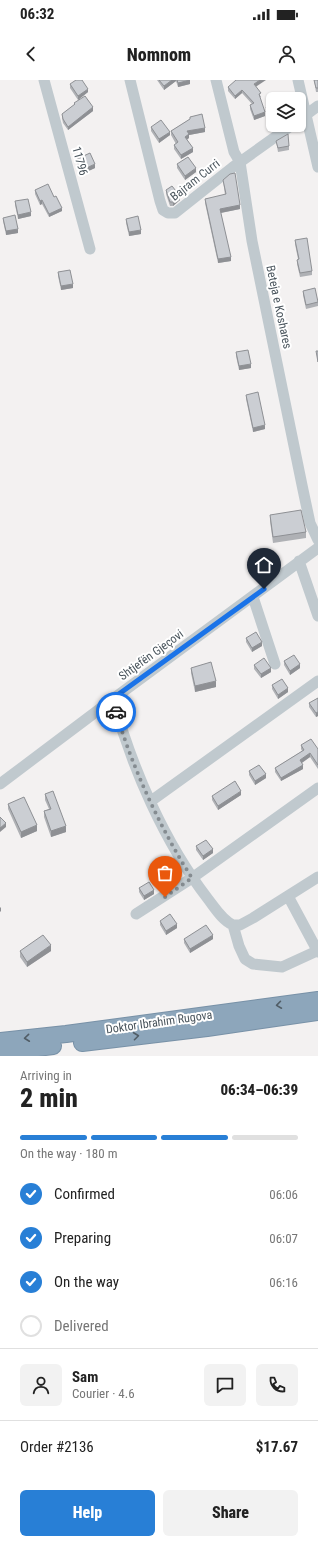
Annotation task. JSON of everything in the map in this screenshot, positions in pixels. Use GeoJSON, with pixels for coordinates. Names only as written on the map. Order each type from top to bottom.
{"type":"FeatureCollection","features":[{"type":"Feature","properties":{"kind":"highway","name":"Doktor Ibrahim Rugova"},"geometry":{"type":"LineString","coordinates":[[0,1041],[66,1034],[318,1000]]}},
{"type":"Feature","properties":{"kind":"highway","name":"Doktor Ibrahim Rugova"},"geometry":{"type":"LineString","coordinates":[[0,1053],[207,1028],[318,1012]]}},
{"type":"Feature","properties":{"kind":"street","name":"11796"},"geometry":{"type":"LineString","coordinates":[[44,80],[90,249]]}},
{"type":"Feature","properties":{"kind":"street","name":"Bajram Curri"},"geometry":{"type":"LineString","coordinates":[[130,80],[163,210],[168,214],[175,213],[240,162],[282,132]]}},
{"type":"Feature","properties":{"kind":"street","name":"Beteja e Koshares"},"geometry":{"type":"LineString","coordinates":[[216,80],[234,152],[240,162],[252,242],[310,523],[318,540]]}},
{"type":"Feature","properties":{"kind":"street"},"geometry":{"type":"LineString","coordinates":[[298,80],[300,92]]}},
{"type":"Feature","properties":{"kind":"street"},"geometry":{"type":"LineString","coordinates":[[306,115],[318,106]]}},
{"type":"Feature","properties":{"kind":"street"},"geometry":{"type":"LineString","coordinates":[[306,127],[318,167]]}},
{"type":"Feature","properties":{"kind":"street","name":"Shtjefën Gjeçovi"},"geometry":{"type":"LineString","coordinates":[[0,784],[112,699],[318,548]]}},
{"type":"Feature","properties":{"kind":"street"},"geometry":{"type":"LineString","coordinates":[[299,562],[318,616]]}},
{"type":"Feature","properties":{"kind":"street"},"geometry":{"type":"LineString","coordinates":[[253,597],[275,664]]}},
{"type":"Feature","properties":{"kind":"street"},"geometry":{"type":"LineString","coordinates":[[151,801],[318,681]]}},
{"type":"Feature","properties":{"kind":"street"},"geometry":{"type":"LineString","coordinates":[[112,699],[133,760],[180,860],[221,916],[233,925],[240,925],[318,877]]}},
{"type":"Feature","properties":{"kind":"street"},"geometry":{"type":"LineString","coordinates":[[136,914],[192,878],[318,788]]}},
{"type":"Feature","properties":{"kind":"street"},"geometry":{"type":"LineString","coordinates":[[233,925],[239,946],[245,959],[253,964],[282,967],[318,952],[288,896]]}},
{"type":"Feature","properties":{"kind":"building"},"geometry":{"type":"Polygon","coordinates":[[[76,80],[82,80],[88,89],[78,96],[70,84],[76,80]]]}},
{"type":"Feature","properties":{"kind":"building"},"geometry":{"type":"Polygon","coordinates":[[[159,80],[172,80],[164,86],[159,80]]]}},
{"type":"Feature","properties":{"kind":"building"},"geometry":{"type":"Polygon","coordinates":[[[177,80],[190,80],[178,83],[177,80]]]}},
{"type":"Feature","properties":{"kind":"building"},"geometry":{"type":"Polygon","coordinates":[[[236,80],[260,80],[254,84],[261,93],[259,94],[265,112],[254,116],[250,105],[254,103],[242,90],[235,96],[228,87],[236,80]]]}},
{"type":"Feature","properties":{"kind":"building"},"geometry":{"type":"Polygon","coordinates":[[[314,80],[318,80],[318,88],[316,88],[314,80]]]}},
{"type":"Feature","properties":{"kind":"building"},"geometry":{"type":"Polygon","coordinates":[[[85,96],[93,107],[68,127],[62,114],[75,104],[74,103],[85,96]]]}},
{"type":"Feature","properties":{"kind":"building"},"geometry":{"type":"Polygon","coordinates":[[[202,114],[205,128],[187,131],[189,134],[185,137],[193,148],[181,155],[174,145],[178,142],[171,131],[190,119],[190,117],[202,114]]]}},
{"type":"Feature","properties":{"kind":"building"},"geometry":{"type":"Polygon","coordinates":[[[161,120],[170,132],[159,139],[151,127],[161,120]]]}},
{"type":"Feature","properties":{"kind":"building"},"geometry":{"type":"Polygon","coordinates":[[[288,134],[289,146],[278,148],[276,141],[288,134]]]}},
{"type":"Feature","properties":{"kind":"building"},"geometry":{"type":"Polygon","coordinates":[[[90,153],[95,164],[82,170],[77,159],[90,153]]]}},
{"type":"Feature","properties":{"kind":"building"},"geometry":{"type":"Polygon","coordinates":[[[188,157],[196,168],[185,176],[177,164],[188,157]]]}},
{"type":"Feature","properties":{"kind":"building"},"geometry":{"type":"Polygon","coordinates":[[[235,173],[240,205],[220,209],[231,257],[218,259],[205,199],[226,194],[223,180],[230,174],[235,173]]]}},
{"type":"Feature","properties":{"kind":"building"},"geometry":{"type":"Polygon","coordinates":[[[48,184],[54,197],[56,196],[62,208],[49,214],[42,200],[40,201],[35,190],[48,184]]]}},
{"type":"Feature","properties":{"kind":"building"},"geometry":{"type":"Polygon","coordinates":[[[172,186],[180,196],[173,202],[170,202],[166,190],[172,186]]]}},
{"type":"Feature","properties":{"kind":"building"},"geometry":{"type":"Polygon","coordinates":[[[28,199],[31,212],[18,215],[15,201],[28,199]]]}},
{"type":"Feature","properties":{"kind":"building"},"geometry":{"type":"Polygon","coordinates":[[[15,215],[18,229],[6,231],[3,218],[15,215]]]}},
{"type":"Feature","properties":{"kind":"building"},"geometry":{"type":"Polygon","coordinates":[[[138,216],[141,230],[129,232],[126,219],[138,216]]]}},
{"type":"Feature","properties":{"kind":"building"},"geometry":{"type":"Polygon","coordinates":[[[307,238],[312,271],[300,273],[295,240],[307,238]]]}},
{"type":"Feature","properties":{"kind":"building"},"geometry":{"type":"Polygon","coordinates":[[[70,270],[73,284],[61,286],[58,272],[70,270]]]}},
{"type":"Feature","properties":{"kind":"building"},"geometry":{"type":"Polygon","coordinates":[[[315,288],[318,302],[306,305],[303,291],[315,288]]]}},
{"type":"Feature","properties":{"kind":"building"},"geometry":{"type":"Polygon","coordinates":[[[248,350],[251,364],[239,366],[236,352],[248,350]]]}},
{"type":"Feature","properties":{"kind":"building"},"geometry":{"type":"Polygon","coordinates":[[[316,351],[318,351],[318,362],[316,351]]]}},
{"type":"Feature","properties":{"kind":"building"},"geometry":{"type":"Polygon","coordinates":[[[258,392],[265,425],[253,428],[246,395],[258,392]]]}},
{"type":"Feature","properties":{"kind":"building"},"geometry":{"type":"Polygon","coordinates":[[[301,510],[306,532],[273,537],[270,515],[301,510]]]}},
{"type":"Feature","properties":{"kind":"building"},"geometry":{"type":"Polygon","coordinates":[[[256,632],[262,642],[252,648],[246,638],[256,632]]]}},
{"type":"Feature","properties":{"kind":"building"},"geometry":{"type":"Polygon","coordinates":[[[294,655],[300,664],[290,671],[284,661],[294,655]]]}},
{"type":"Feature","properties":{"kind":"building"},"geometry":{"type":"Polygon","coordinates":[[[264,658],[271,668],[261,674],[254,665],[264,658]]]}},
{"type":"Feature","properties":{"kind":"building"},"geometry":{"type":"Polygon","coordinates":[[[211,662],[216,681],[195,686],[191,668],[211,662]]]}},
{"type":"Feature","properties":{"kind":"building"},"geometry":{"type":"Polygon","coordinates":[[[282,679],[288,688],[278,695],[272,685],[282,679]]]}},
{"type":"Feature","properties":{"kind":"building"},"geometry":{"type":"Polygon","coordinates":[[[318,698],[318,712],[316,713],[309,703],[318,698]]]}},
{"type":"Feature","properties":{"kind":"building"},"geometry":{"type":"Polygon","coordinates":[[[311,739],[318,749],[318,765],[310,753],[300,760],[303,765],[281,778],[275,768],[304,750],[301,745],[311,739]]]}},
{"type":"Feature","properties":{"kind":"building"},"geometry":{"type":"Polygon","coordinates":[[[259,765],[266,774],[255,781],[249,771],[259,765]]]}},
{"type":"Feature","properties":{"kind":"building"},"geometry":{"type":"Polygon","coordinates":[[[235,781],[241,791],[218,806],[212,796],[235,781]]]}},
{"type":"Feature","properties":{"kind":"building"},"geometry":{"type":"Polygon","coordinates":[[[53,791],[66,826],[51,831],[44,811],[51,809],[45,794],[53,791]]]}},
{"type":"Feature","properties":{"kind":"building"},"geometry":{"type":"Polygon","coordinates":[[[24,797],[37,825],[21,832],[8,804],[24,797]]]}},
{"type":"Feature","properties":{"kind":"building"},"geometry":{"type":"Polygon","coordinates":[[[0,817],[6,823],[0,828],[0,817]]]}},
{"type":"Feature","properties":{"kind":"building"},"geometry":{"type":"Polygon","coordinates":[[[206,840],[213,849],[203,856],[196,846],[206,840]]]}},
{"type":"Feature","properties":{"kind":"building"},"geometry":{"type":"Polygon","coordinates":[[[149,882],[154,890],[144,896],[139,888],[149,882]]]}},
{"type":"Feature","properties":{"kind":"building"},"geometry":{"type":"Polygon","coordinates":[[[170,914],[177,924],[166,931],[160,921],[170,914]]]}},
{"type":"Feature","properties":{"kind":"building"},"geometry":{"type":"Polygon","coordinates":[[[206,925],[213,935],[190,949],[184,939],[206,925]]]}},
{"type":"Feature","properties":{"kind":"building"},"geometry":{"type":"Polygon","coordinates":[[[43,935],[51,945],[27,962],[20,951],[43,935]]]}},
{"type":"Feature","properties":{"kind":"way so far"},"geometry":{"type":"LineString","coordinates":[[116,712],[133,760],[151,801],[180,860],[192,878],[165,897]]}},
{"type":"Feature","properties":{"kind":"route"},"geometry":{"type":"LineString","coordinates":[[116,712],[112,699],[264,589]]}}]}
